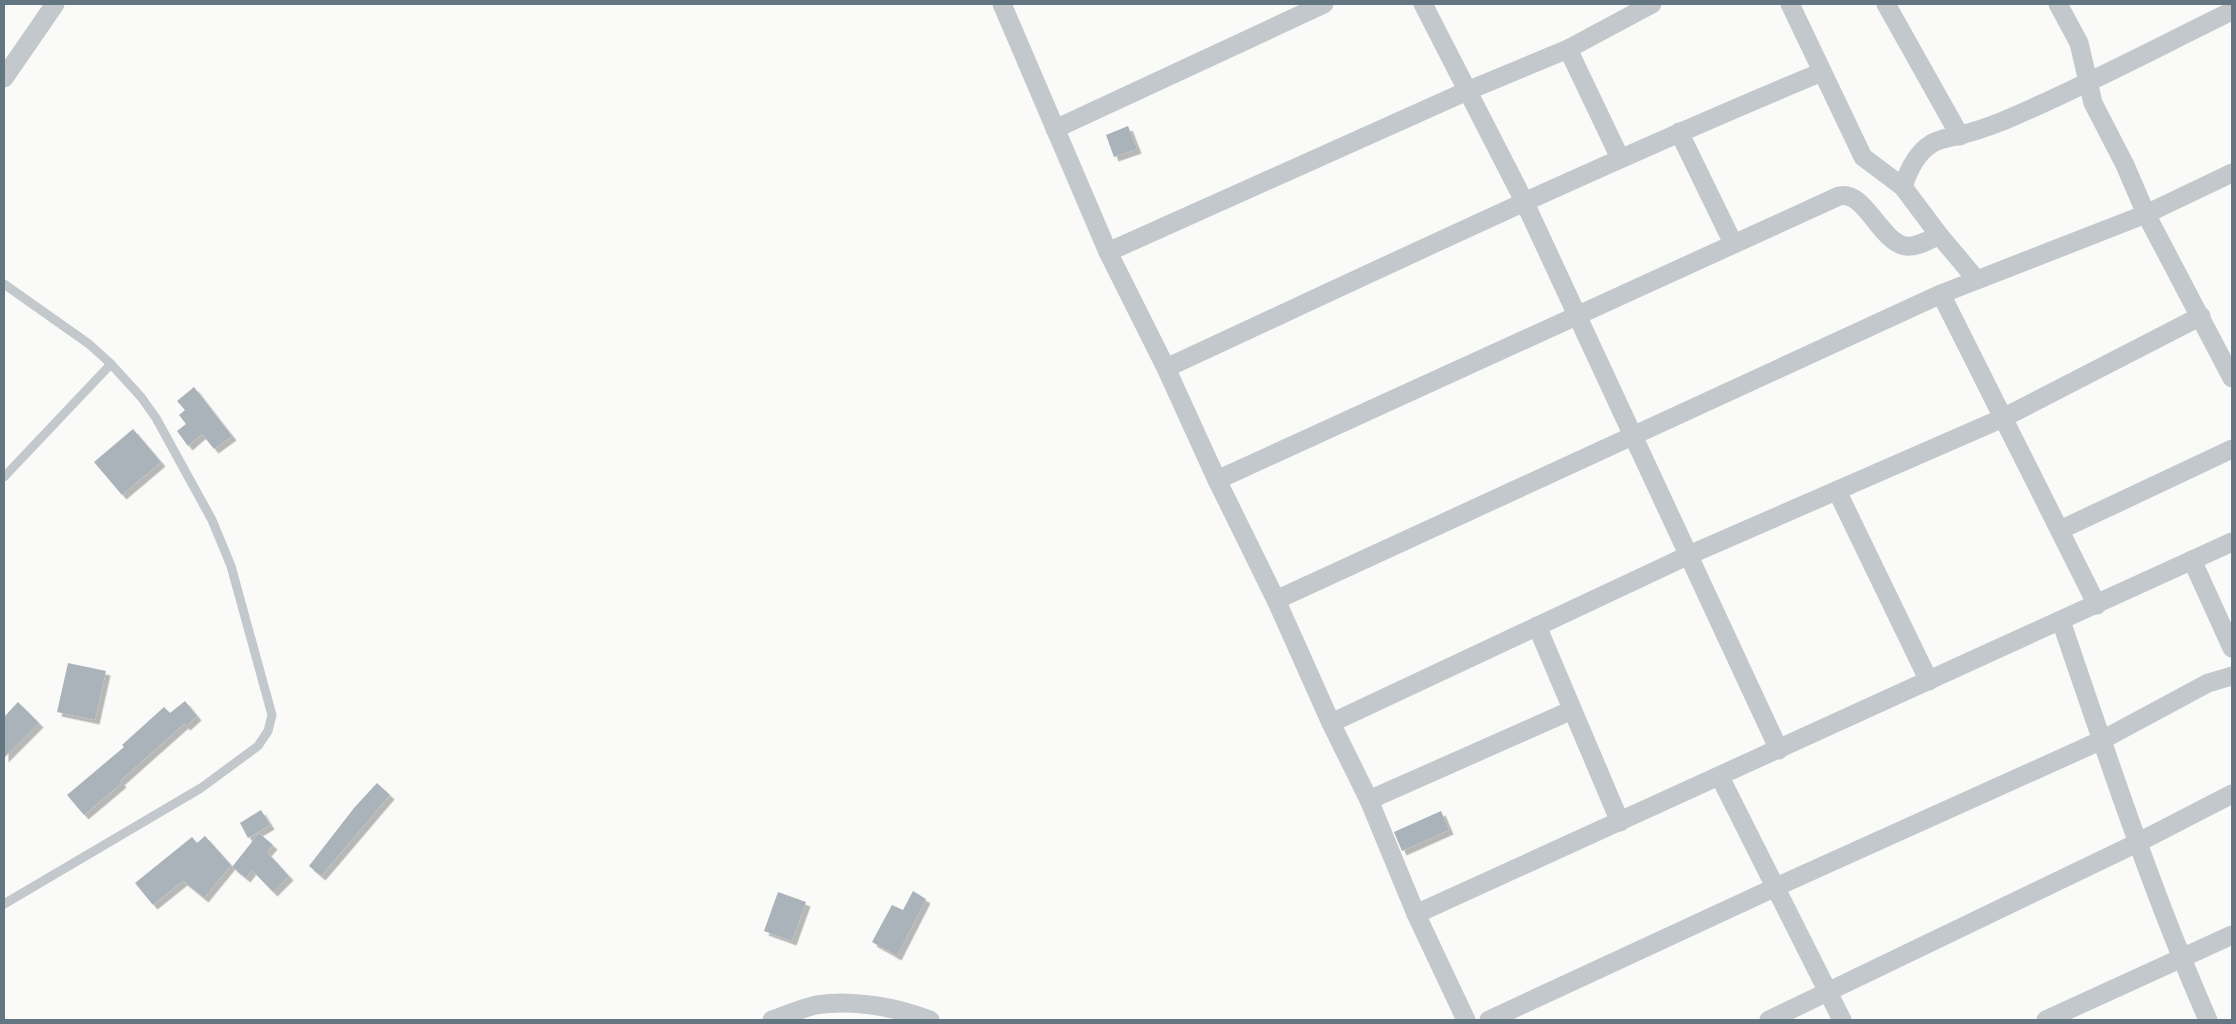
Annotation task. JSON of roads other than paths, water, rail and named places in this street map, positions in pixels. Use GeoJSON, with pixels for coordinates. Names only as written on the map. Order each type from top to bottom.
{"type":"FeatureCollection","features":[{"type":"Feature","properties":{"kind":"street"},"geometry":{"type":"LineString","coordinates":[[4,78],[55,4]]}},
{"type":"Feature","properties":{"kind":"street"},"geometry":{"type":"LineString","coordinates":[[1055,128],[1324,4]]}},
{"type":"Feature","properties":{"kind":"street"},"geometry":{"type":"LineString","coordinates":[[1423,4],[1524,201],[1779,750]]}},
{"type":"Feature","properties":{"kind":"street"},"geometry":{"type":"LineString","coordinates":[[1108,252],[1467,91],[1568,49],[1652,4]]}},
{"type":"Feature","properties":{"kind":"street"},"geometry":{"type":"LineString","coordinates":[[1790,4],[1863,157],[1903,187],[1939,235],[1976,279]]}},
{"type":"Feature","properties":{"kind":"street"},"geometry":{"type":"LineString","coordinates":[[1886,4],[1960,136]]}},
{"type":"Feature","properties":{"kind":"street"},"geometry":{"type":"LineString","coordinates":[[2058,4],[2079,43],[2094,103],[2125,165],[2146,214],[2232,378]]}},
{"type":"Feature","properties":{"kind":"street"},"geometry":{"type":"LineString","coordinates":[[1903,187],[1908,173],[1926,149],[1946,137],[1960,136],[2002,121],[2088,82],[2232,10],[2230,4]]}},
{"type":"Feature","properties":{"kind":"street"},"geometry":{"type":"LineString","coordinates":[[1008,6],[1055,128],[1108,252],[1166,368],[1217,480],[1276,600],[1331,723],[1369,800],[1416,914],[1466,1020]]}},
{"type":"Feature","properties":{"kind":"street"},"geometry":{"type":"LineString","coordinates":[[1568,49],[1620,158]]}},
{"type":"Feature","properties":{"kind":"street"},"geometry":{"type":"LineString","coordinates":[[1166,368],[1524,201],[1678,132],[1822,72]]}},
{"type":"Feature","properties":{"kind":"street"},"geometry":{"type":"LineString","coordinates":[[1678,132],[1733,243]]}},
{"type":"Feature","properties":{"kind":"street"},"geometry":{"type":"LineString","coordinates":[[1276,600],[1941,294],[2146,214],[2232,173]]}},
{"type":"Feature","properties":{"kind":"street"},"geometry":{"type":"LineString","coordinates":[[1217,480],[1733,243],[1846,194],[1855,198],[1892,241],[1906,246],[1919,244],[1939,235]]}},
{"type":"Feature","properties":{"kind":"street"},"geometry":{"type":"LineString","coordinates":[[1941,294],[2097,605]]}},
{"type":"Feature","properties":{"kind":"street"},"geometry":{"type":"LineString","coordinates":[[1331,723],[1689,555],[2003,418],[2201,316]]}},
{"type":"Feature","properties":{"kind":"street"},"geometry":{"type":"LineString","coordinates":[[2060,530],[2232,450]]}},
{"type":"Feature","properties":{"kind":"street"},"geometry":{"type":"LineString","coordinates":[[1837,491],[1929,681]]}},
{"type":"Feature","properties":{"kind":"street"},"geometry":{"type":"LineString","coordinates":[[1416,914],[2232,542]]}},
{"type":"Feature","properties":{"kind":"street"},"geometry":{"type":"LineString","coordinates":[[2192,560],[2232,648]]}},
{"type":"Feature","properties":{"kind":"street"},"geometry":{"type":"LineString","coordinates":[[2061,621],[2137,843],[2181,958],[2208,1020]]}},
{"type":"Feature","properties":{"kind":"street"},"geometry":{"type":"LineString","coordinates":[[1537,626],[1620,822]]}},
{"type":"Feature","properties":{"kind":"street"},"geometry":{"type":"LineString","coordinates":[[1489,1020],[1776,887],[2102,740],[2208,683],[2232,676]]}},
{"type":"Feature","properties":{"kind":"street"},"geometry":{"type":"LineString","coordinates":[[1369,800],[1572,710]]}},
{"type":"Feature","properties":{"kind":"street"},"geometry":{"type":"LineString","coordinates":[[1720,777],[1842,1020]]}},
{"type":"Feature","properties":{"kind":"street"},"geometry":{"type":"LineString","coordinates":[[1769,1020],[2137,843],[2232,794]]}},
{"type":"Feature","properties":{"kind":"street"},"geometry":{"type":"LineString","coordinates":[[2046,1020],[2232,935]]}},
{"type":"Feature","properties":{"kind":"street"},"geometry":{"type":"LineString","coordinates":[[772,1020],[816,1006],[852,1003],[899,1011],[930,1020]]}},
{"type":"Feature","properties":{"kind":"lane"},"geometry":{"type":"LineString","coordinates":[[4,284],[89,344],[112,364],[141,397],[156,418],[212,520],[231,566],[272,716],[268,731],[258,746],[201,788],[4,904]]}},
{"type":"Feature","properties":{"kind":"lane"},"geometry":{"type":"LineString","coordinates":[[4,477],[112,364]]}}]}
